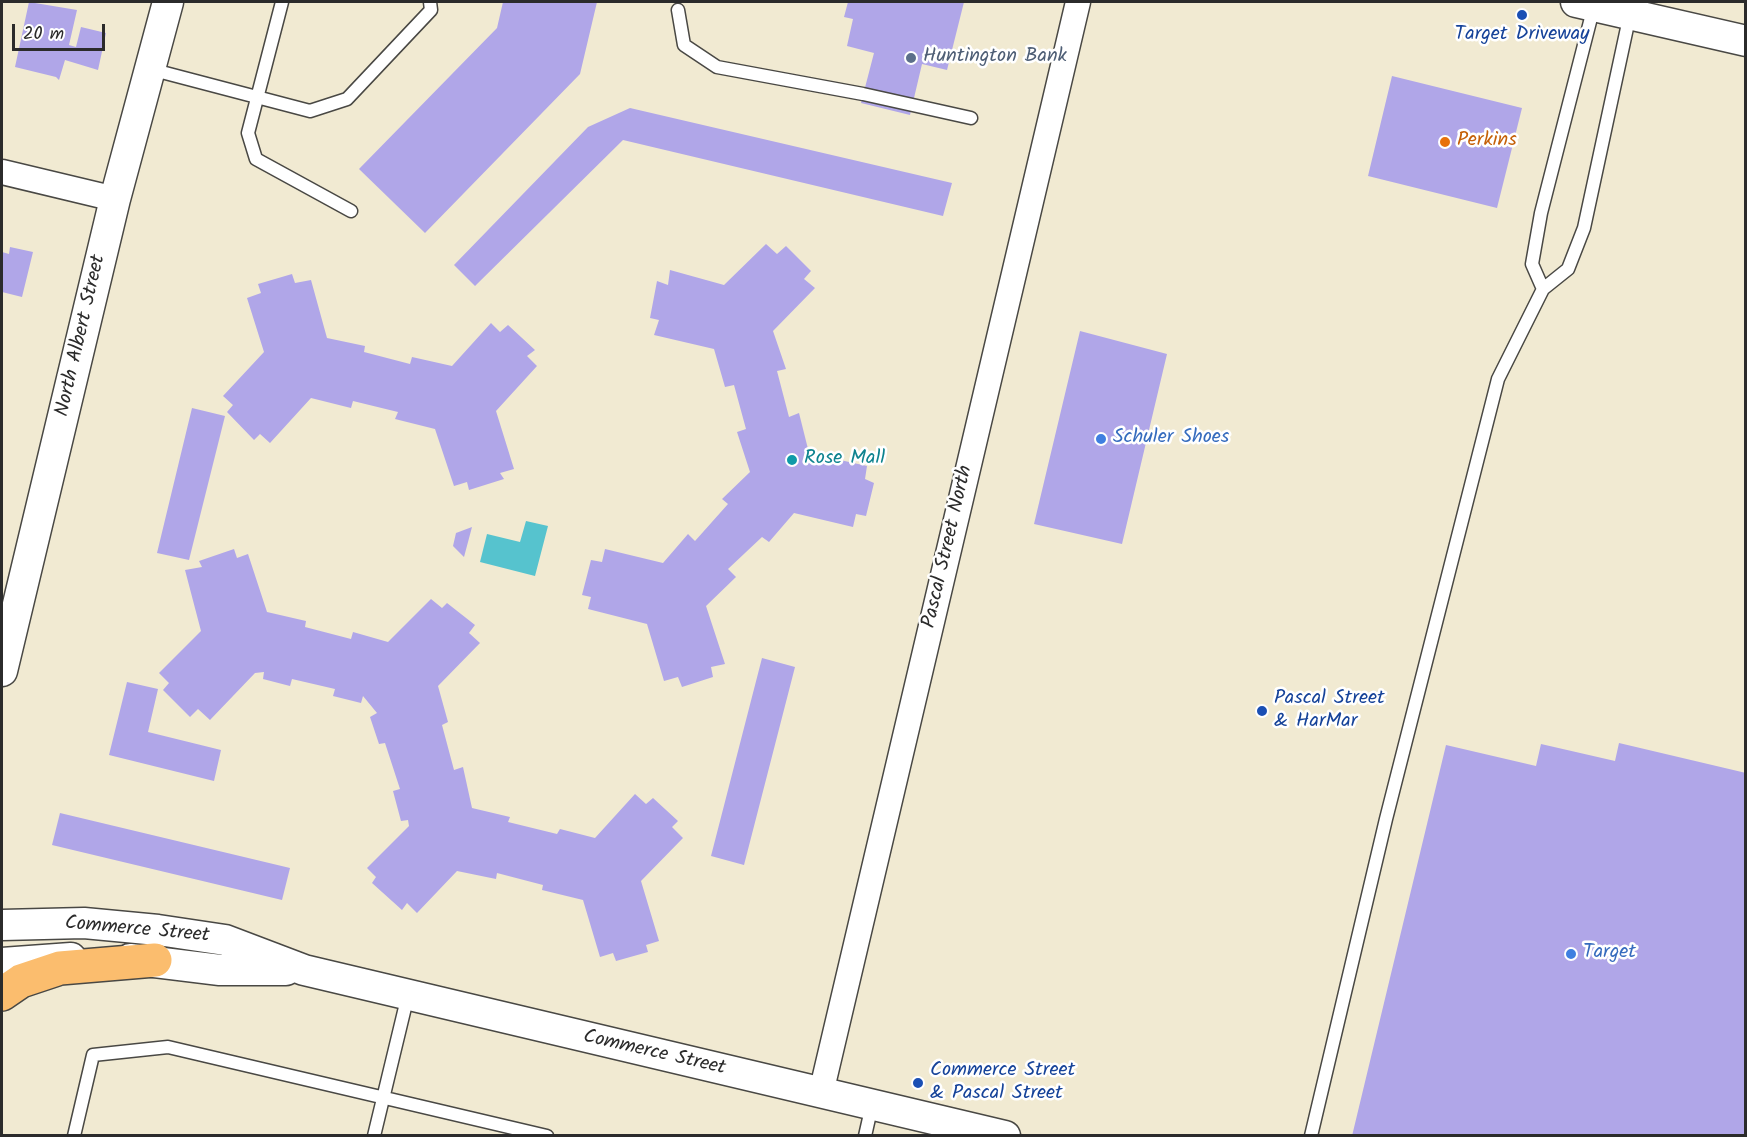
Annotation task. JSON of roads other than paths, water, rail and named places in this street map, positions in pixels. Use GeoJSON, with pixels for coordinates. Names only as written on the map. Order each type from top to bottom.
{"type":"FeatureCollection","features":[{"type":"Feature","properties":{"kind":"highway"},"geometry":{"type":"LineString","coordinates":[[2,994],[21,981],[60,968],[155,960]]}},
{"type":"Feature","properties":{"kind":"street","name":"North Albert Street"},"geometry":{"type":"LineString","coordinates":[[2,671],[115,199],[168,2]]}},
{"type":"Feature","properties":{"kind":"street","name":"Pascal Street North"},"geometry":{"type":"LineString","coordinates":[[821,1093],[1078,2]]}},
{"type":"Feature","properties":{"kind":"street"},"geometry":{"type":"LineString","coordinates":[[1588,3],[1633,8],[1746,41]]}},
{"type":"Feature","properties":{"kind":"street"},"geometry":{"type":"LineString","coordinates":[[2,172],[115,199]]}},
{"type":"Feature","properties":{"kind":"street","name":"Commerce Street"},"geometry":{"type":"LineString","coordinates":[[2,925],[84,923],[158,930],[225,940],[304,970],[1005,1136]]}},
{"type":"Feature","properties":{"kind":"street","name":"Commerce Street"},"geometry":{"type":"LineString","coordinates":[[2,963],[85,957],[155,960],[219,970],[304,970]]}},
{"type":"Feature","properties":{"kind":"lane"},"geometry":{"type":"LineString","coordinates":[[282,2],[248,133],[256,159],[351,211]]}},
{"type":"Feature","properties":{"kind":"lane"},"geometry":{"type":"LineString","coordinates":[[149,69],[310,111],[347,99],[430,10],[430,2]]}},
{"type":"Feature","properties":{"kind":"lane"},"geometry":{"type":"LineString","coordinates":[[1543,289],[1532,264],[1541,213],[1588,3]]}},
{"type":"Feature","properties":{"kind":"lane"},"geometry":{"type":"LineString","coordinates":[[1311,1136],[1386,819],[1497,379],[1543,289],[1568,269],[1584,228],[1633,8]]}},
{"type":"Feature","properties":{"kind":"lane"},"geometry":{"type":"LineString","coordinates":[[678,10],[684,45],[717,67],[864,94],[971,118]]}},
{"type":"Feature","properties":{"kind":"lane"},"geometry":{"type":"LineString","coordinates":[[374,1136],[408,995]]}},
{"type":"Feature","properties":{"kind":"lane"},"geometry":{"type":"LineString","coordinates":[[74,1136],[93,1055],[168,1047],[547,1136]]}},
{"type":"Feature","properties":{"kind":"lane"},"geometry":{"type":"LineString","coordinates":[[865,1136],[872,1105]]}},
{"type":"Feature","properties":{"kind":"water"},"geometry":{"type":"Polygon","coordinates":[[[526,521],[548,526],[535,576],[480,562],[487,534],[520,542],[526,521]]]}},
{"type":"Feature","properties":{"kind":"place","name":"Target Driveway"},"geometry":{"type":"Point","coordinates":[1522,15]}},
{"type":"Feature","properties":{"kind":"place","name":"Huntington Bank"},"geometry":{"type":"Point","coordinates":[911,58]}},
{"type":"Feature","properties":{"kind":"place","name":"Perkins"},"geometry":{"type":"Point","coordinates":[1445,142]}},
{"type":"Feature","properties":{"kind":"place","name":"Schuler Shoes"},"geometry":{"type":"Point","coordinates":[1101,439]}},
{"type":"Feature","properties":{"kind":"place","name":"Rose Mall"},"geometry":{"type":"Point","coordinates":[792,460]}},
{"type":"Feature","properties":{"kind":"place","name":"Pascal Street & HarMar"},"geometry":{"type":"Point","coordinates":[1262,711]}},
{"type":"Feature","properties":{"kind":"place","name":"Target"},"geometry":{"type":"Point","coordinates":[1571,954]}},
{"type":"Feature","properties":{"kind":"place","name":"Commerce Street & Pascal Street"},"geometry":{"type":"Point","coordinates":[918,1083]}}]}
